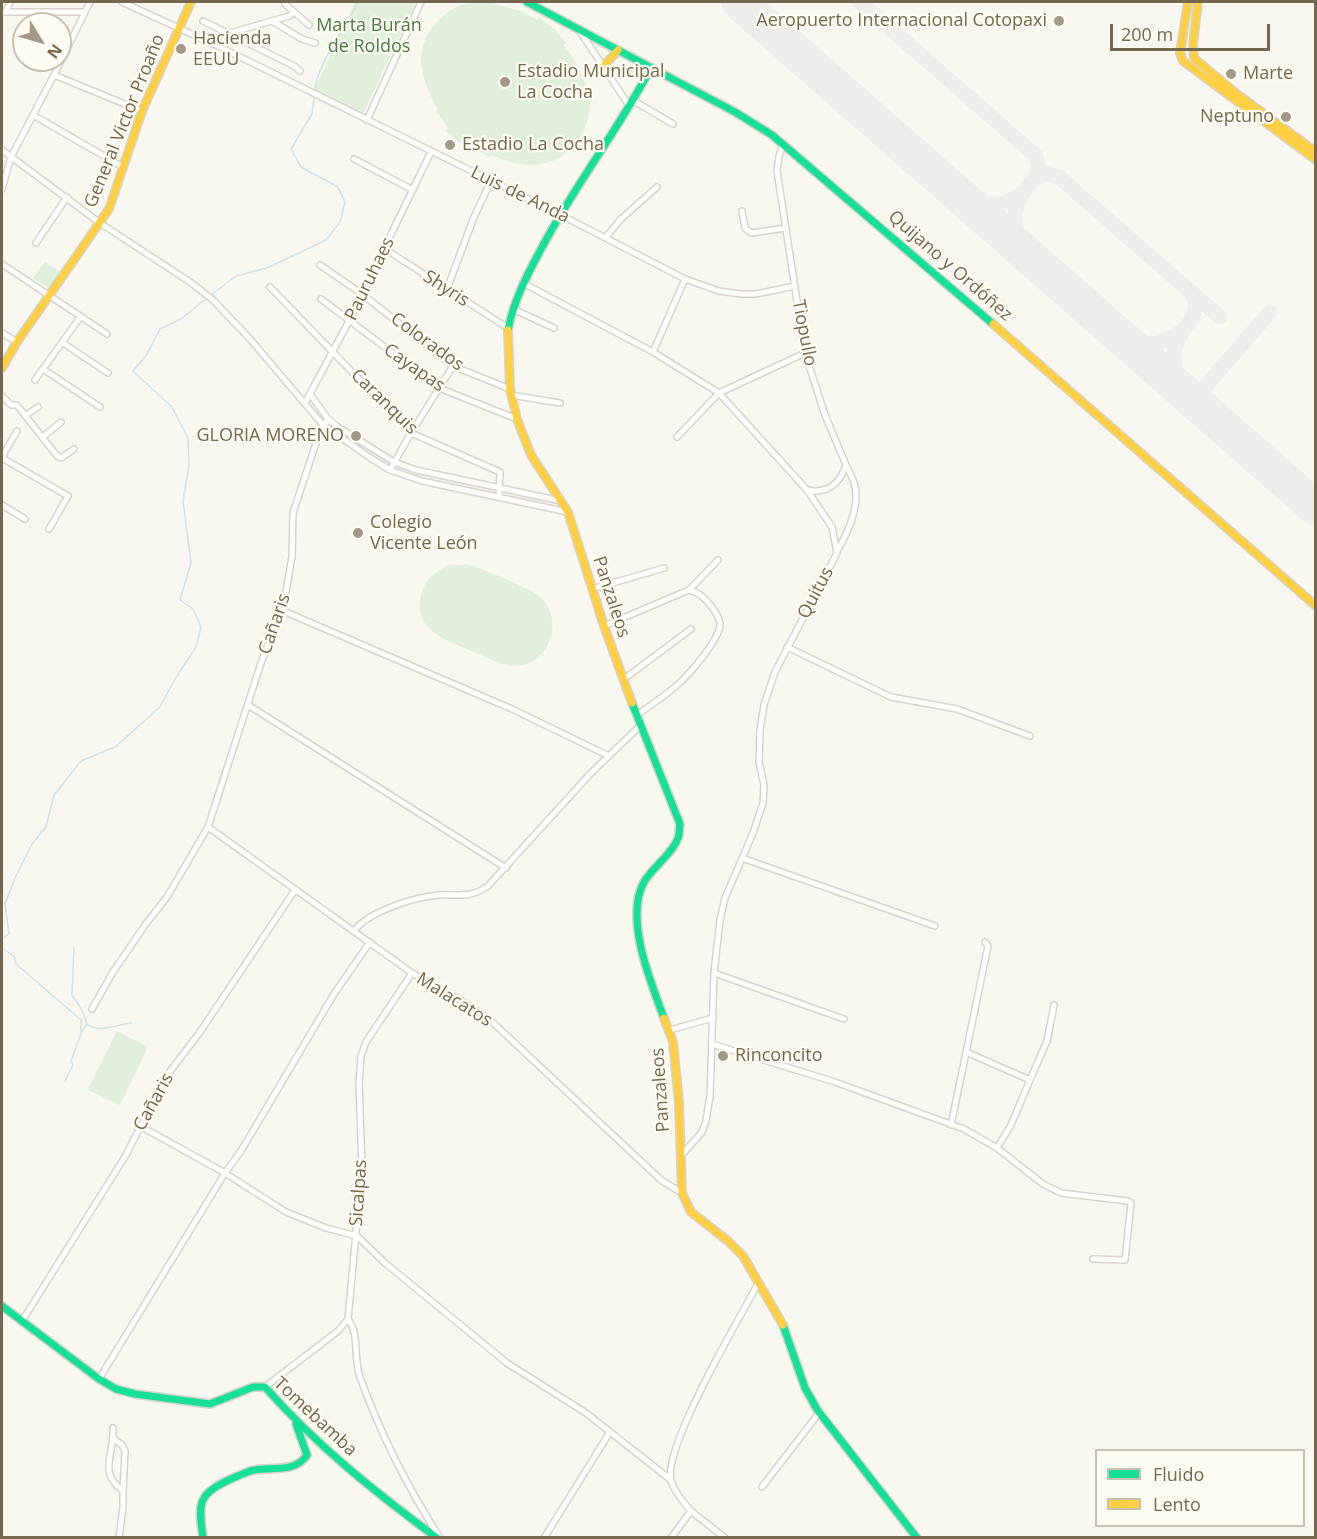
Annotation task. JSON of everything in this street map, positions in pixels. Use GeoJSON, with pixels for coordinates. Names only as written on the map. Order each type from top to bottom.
{"type":"FeatureCollection","features":[{"type":"Feature","properties":{"kind":"street"},"geometry":{"type":"LineString","coordinates":[[9,2],[4,12],[85,12]]}},
{"type":"Feature","properties":{"kind":"street"},"geometry":{"type":"LineString","coordinates":[[2,189],[11,157],[90,2]]}},
{"type":"Feature","properties":{"kind":"street","name":"Luis de Anda"},"geometry":{"type":"LineString","coordinates":[[122,2],[220,47],[606,237],[685,279],[719,291],[740,294],[756,294],[795,286]]}},
{"type":"Feature","properties":{"kind":"street","name":"General Victor Proaño"},"geometry":{"type":"LineString","coordinates":[[2,368],[17,342],[100,223],[113,200],[142,111],[191,2]]}},
{"type":"Feature","properties":{"kind":"street"},"geometry":{"type":"LineString","coordinates":[[367,120],[421,2]]}},
{"type":"Feature","properties":{"kind":"street","name":"Quijano y Ordóñez"},"geometry":{"type":"LineString","coordinates":[[527,2],[759,126],[783,144],[1060,381],[1316,606]]}},
{"type":"Feature","properties":{"kind":"street"},"geometry":{"type":"LineString","coordinates":[[1188,2],[1180,53],[1183,61],[1292,139],[1316,152]]}},
{"type":"Feature","properties":{"kind":"street"},"geometry":{"type":"LineString","coordinates":[[1198,2],[1193,44],[1194,58],[1316,160]]}},
{"type":"Feature","properties":{"kind":"street"},"geometry":{"type":"LineString","coordinates":[[285,4],[309,25]]}},
{"type":"Feature","properties":{"kind":"street"},"geometry":{"type":"LineString","coordinates":[[220,47],[230,33],[293,13]]}},
{"type":"Feature","properties":{"kind":"street"},"geometry":{"type":"LineString","coordinates":[[203,21],[300,71]]}},
{"type":"Feature","properties":{"kind":"street"},"geometry":{"type":"LineString","coordinates":[[272,21],[307,41],[315,43]]}},
{"type":"Feature","properties":{"kind":"street"},"geometry":{"type":"LineString","coordinates":[[578,29],[603,67],[632,104],[673,124]]}},
{"type":"Feature","properties":{"kind":"street"},"geometry":{"type":"LineString","coordinates":[[1182,45],[1193,44]]}},
{"type":"Feature","properties":{"kind":"street"},"geometry":{"type":"LineString","coordinates":[[603,67],[618,50]]}},
{"type":"Feature","properties":{"kind":"street","name":"Panzaleos"},"geometry":{"type":"LineString","coordinates":[[651,68],[632,104],[559,214],[523,283],[508,328],[511,392],[517,420],[531,455],[568,512],[604,626],[640,726],[680,824],[678,839],[644,882],[638,911],[640,945],[647,973],[673,1042],[679,1103],[682,1193]]}},
{"type":"Feature","properties":{"kind":"street"},"geometry":{"type":"LineString","coordinates":[[54,75],[142,111]]}},
{"type":"Feature","properties":{"kind":"street"},"geometry":{"type":"LineString","coordinates":[[33,115],[123,166]]}},
{"type":"Feature","properties":{"kind":"street","name":"Tiopullo"},"geometry":{"type":"LineString","coordinates":[[783,144],[778,156],[777,171],[805,353],[825,416],[855,484],[856,501],[851,521],[837,553]]}},
{"type":"Feature","properties":{"kind":"street"},"geometry":{"type":"LineString","coordinates":[[2,150],[100,223],[213,300],[244,332],[323,425],[390,470],[422,481],[568,512]]}},
{"type":"Feature","properties":{"kind":"street","name":"Pauruhaes"},"geometry":{"type":"LineString","coordinates":[[305,403],[350,321],[431,152]]}},
{"type":"Feature","properties":{"kind":"street"},"geometry":{"type":"LineString","coordinates":[[354,159],[413,190]]}},
{"type":"Feature","properties":{"kind":"street"},"geometry":{"type":"LineString","coordinates":[[447,289],[474,217],[491,181]]}},
{"type":"Feature","properties":{"kind":"street"},"geometry":{"type":"LineString","coordinates":[[606,237],[621,219],[657,187]]}},
{"type":"Feature","properties":{"kind":"street"},"geometry":{"type":"LineString","coordinates":[[36,243],[67,197]]}},
{"type":"Feature","properties":{"kind":"street"},"geometry":{"type":"LineString","coordinates":[[742,211],[745,228],[751,233],[786,228]]}},
{"type":"Feature","properties":{"kind":"street","name":"Shyris"},"geometry":{"type":"LineString","coordinates":[[385,249],[508,328]]}},
{"type":"Feature","properties":{"kind":"street"},"geometry":{"type":"LineString","coordinates":[[2,264],[107,334]]}},
{"type":"Feature","properties":{"kind":"street","name":"Colorados"},"geometry":{"type":"LineString","coordinates":[[320,265],[362,294],[453,366],[511,392],[560,403]]}},
{"type":"Feature","properties":{"kind":"street"},"geometry":{"type":"LineString","coordinates":[[653,352],[685,279]]}},
{"type":"Feature","properties":{"kind":"street","name":"Quitus"},"geometry":{"type":"LineString","coordinates":[[523,283],[653,352],[718,393],[807,490],[832,527],[837,553],[787,647],[775,672],[764,705],[760,730],[759,762],[764,785],[764,803],[725,898],[720,920],[714,973],[710,1096],[706,1121],[702,1132],[680,1157]]}},
{"type":"Feature","properties":{"kind":"street","name":"Caranquis"},"geometry":{"type":"LineString","coordinates":[[270,287],[411,433],[500,472],[500,488]]}},
{"type":"Feature","properties":{"kind":"street","name":"Cayapas"},"geometry":{"type":"LineString","coordinates":[[321,299],[439,388],[517,420]]}},
{"type":"Feature","properties":{"kind":"street"},"geometry":{"type":"LineString","coordinates":[[513,309],[554,328]]}},
{"type":"Feature","properties":{"kind":"street"},"geometry":{"type":"LineString","coordinates":[[34,380],[81,316]]}},
{"type":"Feature","properties":{"kind":"street"},"geometry":{"type":"LineString","coordinates":[[2,333],[17,342]]}},
{"type":"Feature","properties":{"kind":"street"},"geometry":{"type":"LineString","coordinates":[[63,343],[108,373]]}},
{"type":"Feature","properties":{"kind":"street"},"geometry":{"type":"LineString","coordinates":[[677,437],[718,393],[805,353]]}},
{"type":"Feature","properties":{"kind":"street"},"geometry":{"type":"LineString","coordinates":[[390,470],[453,366]]}},
{"type":"Feature","properties":{"kind":"street"},"geometry":{"type":"LineString","coordinates":[[43,369],[100,407]]}},
{"type":"Feature","properties":{"kind":"street"},"geometry":{"type":"LineString","coordinates":[[310,394],[328,419],[394,462],[416,470],[561,501]]}},
{"type":"Feature","properties":{"kind":"street"},"geometry":{"type":"LineString","coordinates":[[2,396],[10,405],[17,405],[57,456],[61,458],[74,449]]}},
{"type":"Feature","properties":{"kind":"street"},"geometry":{"type":"LineString","coordinates":[[26,415],[38,407]]}},
{"type":"Feature","properties":{"kind":"street","name":"Cañaris"},"geometry":{"type":"LineString","coordinates":[[92,1009],[113,972],[167,897],[208,827],[281,610],[291,567],[293,513],[323,425],[328,419]]}},
{"type":"Feature","properties":{"kind":"street"},"geometry":{"type":"LineString","coordinates":[[43,437],[61,422]]}},
{"type":"Feature","properties":{"kind":"street"},"geometry":{"type":"LineString","coordinates":[[17,431],[2,457],[68,496],[50,529]]}},
{"type":"Feature","properties":{"kind":"street"},"geometry":{"type":"LineString","coordinates":[[807,490],[817,492],[827,489],[839,480],[846,465]]}},
{"type":"Feature","properties":{"kind":"street"},"geometry":{"type":"LineString","coordinates":[[499,497],[500,488]]}},
{"type":"Feature","properties":{"kind":"street"},"geometry":{"type":"LineString","coordinates":[[2,505],[25,519]]}},
{"type":"Feature","properties":{"kind":"street"},"geometry":{"type":"LineString","coordinates":[[604,626],[689,590],[718,560]]}},
{"type":"Feature","properties":{"kind":"street"},"geometry":{"type":"LineString","coordinates":[[592,589],[664,568]]}},
{"type":"Feature","properties":{"kind":"street"},"geometry":{"type":"LineString","coordinates":[[637,715],[676,686],[701,658],[718,631],[720,623],[710,603],[695,591],[689,590]]}},
{"type":"Feature","properties":{"kind":"street"},"geometry":{"type":"LineString","coordinates":[[281,610],[512,709],[609,756]]}},
{"type":"Feature","properties":{"kind":"street"},"geometry":{"type":"LineString","coordinates":[[624,679],[691,629]]}},
{"type":"Feature","properties":{"kind":"street"},"geometry":{"type":"LineString","coordinates":[[787,647],[891,698],[957,709],[1030,736]]}},
{"type":"Feature","properties":{"kind":"street"},"geometry":{"type":"LineString","coordinates":[[248,705],[506,868]]}},
{"type":"Feature","properties":{"kind":"street"},"geometry":{"type":"LineString","coordinates":[[354,931],[374,916],[408,902],[436,895],[468,896],[476,894],[492,883],[609,756],[640,726]]}},
{"type":"Feature","properties":{"kind":"street","name":"Malacatos"},"geometry":{"type":"LineString","coordinates":[[208,827],[412,974],[488,1018],[661,1179],[682,1193]]}},
{"type":"Feature","properties":{"kind":"street"},"geometry":{"type":"LineString","coordinates":[[742,858],[935,926]]}},
{"type":"Feature","properties":{"kind":"street","name":"Cañaris"},"geometry":{"type":"LineString","coordinates":[[22,1321],[126,1155],[165,1078],[200,1032],[295,890]]}},
{"type":"Feature","properties":{"kind":"street"},"geometry":{"type":"LineString","coordinates":[[99,1379],[225,1173],[241,1151],[334,994],[370,942]]}},
{"type":"Feature","properties":{"kind":"street"},"geometry":{"type":"LineString","coordinates":[[951,1125],[987,946],[985,942]]}},
{"type":"Feature","properties":{"kind":"street"},"geometry":{"type":"LineString","coordinates":[[714,973],[844,1019]]}},
{"type":"Feature","properties":{"kind":"street","name":"Sicalpas"},"geometry":{"type":"LineString","coordinates":[[348,1319],[362,1168],[359,1083],[361,1056],[366,1042],[412,974]]}},
{"type":"Feature","properties":{"kind":"street"},"geometry":{"type":"LineString","coordinates":[[997,1148],[1011,1125],[1047,1041],[1054,1005]]}},
{"type":"Feature","properties":{"kind":"street"},"geometry":{"type":"LineString","coordinates":[[670,1030],[712,1018]]}},
{"type":"Feature","properties":{"kind":"street"},"geometry":{"type":"LineString","coordinates":[[712,1044],[836,1083],[964,1129],[997,1148],[1043,1184],[1061,1193],[1124,1200],[1131,1203],[1125,1260],[1093,1259]]}},
{"type":"Feature","properties":{"kind":"street"},"geometry":{"type":"LineString","coordinates":[[966,1052],[1030,1080]]}},
{"type":"Feature","properties":{"kind":"street"},"geometry":{"type":"LineString","coordinates":[[140,1126],[225,1173],[286,1212],[326,1228],[357,1236],[385,1263],[507,1363],[586,1413],[671,1480],[685,1504],[725,1538]]}},
{"type":"Feature","properties":{"kind":"street"},"geometry":{"type":"LineString","coordinates":[[682,1193],[691,1212],[742,1256],[785,1328],[805,1388],[819,1413],[917,1538]]}},
{"type":"Feature","properties":{"kind":"street"},"geometry":{"type":"LineString","coordinates":[[671,1480],[672,1462],[682,1428],[759,1282]]}},
{"type":"Feature","properties":{"kind":"street","name":"Tomebamba"},"geometry":{"type":"LineString","coordinates":[[2,1306],[99,1379],[116,1389],[135,1394],[210,1404],[220,1402],[253,1387],[266,1387],[295,1422],[368,1485],[439,1538]]}},
{"type":"Feature","properties":{"kind":"street"},"geometry":{"type":"LineString","coordinates":[[266,1387],[338,1331],[348,1319],[352,1325],[359,1373],[372,1409],[416,1500],[439,1538]]}},
{"type":"Feature","properties":{"kind":"street"},"geometry":{"type":"LineString","coordinates":[[762,1487],[819,1413]]}},
{"type":"Feature","properties":{"kind":"street"},"geometry":{"type":"LineString","coordinates":[[203,1538],[202,1501],[208,1490],[251,1471],[294,1466],[303,1461],[307,1455],[306,1448],[295,1422]]}},
{"type":"Feature","properties":{"kind":"street"},"geometry":{"type":"LineString","coordinates":[[113,1428],[114,1439],[109,1459],[110,1479],[123,1491]]}},
{"type":"Feature","properties":{"kind":"street"},"geometry":{"type":"LineString","coordinates":[[544,1538],[610,1431]]}},
{"type":"Feature","properties":{"kind":"street"},"geometry":{"type":"LineString","coordinates":[[114,1439],[125,1451],[123,1507],[119,1538]]}},
{"type":"Feature","properties":{"kind":"street"},"geometry":{"type":"LineString","coordinates":[[671,1538],[691,1510]]}},
{"type":"Feature","properties":{"kind":"green space","name":"Marta Burán de Roldos"},"geometry":{"type":"Polygon","coordinates":[[[355,2],[416,2],[360,120],[311,97],[355,2]]]}},
{"type":"Feature","properties":{"kind":"green space","name":"Estadio Municipal La Cocha"},"geometry":{"type":"Polygon","coordinates":[[[495,2],[495,4],[521,11],[553,27],[566,43],[564,45],[574,59],[587,87],[590,87],[593,99],[590,100],[589,113],[581,136],[566,153],[556,160],[544,164],[526,165],[491,155],[489,157],[473,148],[468,153],[462,144],[446,131],[448,128],[436,111],[438,109],[427,88],[421,64],[428,34],[441,17],[450,11],[462,5],[495,2]]]}},
{"type":"Feature","properties":{"kind":"green space"},"geometry":{"type":"Polygon","coordinates":[[[45,262],[61,272],[50,289],[33,278],[45,262]]]}},
{"type":"Feature","properties":{"kind":"green space"},"geometry":{"type":"Polygon","coordinates":[[[450,565],[469,565],[483,570],[524,587],[543,600],[551,613],[552,623],[552,633],[544,652],[528,664],[511,666],[452,643],[433,632],[421,616],[422,592],[426,582],[433,575],[450,565]]]}},
{"type":"Feature","properties":{"kind":"green space"},"geometry":{"type":"Polygon","coordinates":[[[117,1031],[148,1047],[120,1105],[88,1090],[117,1031]]]}},
{"type":"Feature","properties":{"kind":"waterway"},"geometry":{"type":"LineString","coordinates":[[315,89],[321,68],[358,2]]}},
{"type":"Feature","properties":{"kind":"waterway"},"geometry":{"type":"LineString","coordinates":[[211,295],[236,276],[267,268],[326,240],[340,222],[345,202],[338,187],[301,167],[291,149],[312,114],[314,98]]}},
{"type":"Feature","properties":{"kind":"waterway"},"geometry":{"type":"LineString","coordinates":[[2,939],[9,934],[5,904],[32,844],[46,827],[54,795],[81,761],[115,747],[160,707],[196,647],[201,627],[193,609],[180,600],[191,563],[183,501],[189,466],[188,438],[172,407],[133,371],[147,354],[160,329],[181,319],[207,298]]}},
{"type":"Feature","properties":{"kind":"waterway"},"geometry":{"type":"LineString","coordinates":[[74,947],[72,995],[82,1010],[87,1024]]}},
{"type":"Feature","properties":{"kind":"waterway"},"geometry":{"type":"LineString","coordinates":[[2,948],[14,956],[16,964],[81,1020],[81,1034],[71,1061],[73,1065],[65,1081]]}},
{"type":"Feature","properties":{"kind":"waterway"},"geometry":{"type":"LineString","coordinates":[[81,1033],[87,1024],[103,1028],[132,1023]]}},
{"type":"Feature","properties":{"kind":"taxiway"},"geometry":{"type":"LineString","coordinates":[[860,2],[1035,155],[1037,171],[1019,201],[1015,219],[1018,236],[1033,260]]}},
{"type":"Feature","properties":{"kind":"taxiway"},"geometry":{"type":"LineString","coordinates":[[1035,178],[1046,174],[1059,177],[1191,292],[1195,303],[1193,314],[1176,345],[1174,359],[1177,376],[1188,396]]}},
{"type":"Feature","properties":{"kind":"taxiway"},"geometry":{"type":"LineString","coordinates":[[954,190],[971,200],[988,204],[1006,202],[1023,193]]}},
{"type":"Feature","properties":{"kind":"taxiway"},"geometry":{"type":"LineString","coordinates":[[1191,292],[1220,317]]}},
{"type":"Feature","properties":{"kind":"taxiway"},"geometry":{"type":"LineString","coordinates":[[1177,386],[1190,390],[1204,388],[1270,312]]}},
{"type":"Feature","properties":{"kind":"taxiway"},"geometry":{"type":"LineString","coordinates":[[1116,332],[1132,341],[1149,344],[1166,340],[1182,331]]}},
{"type":"Feature","properties":{"kind":"taxiway"},"geometry":{"type":"LineString","coordinates":[[1204,388],[1203,403],[1211,416]]}},
{"type":"Feature","properties":{"kind":"runway"},"geometry":{"type":"LineString","coordinates":[[739,2],[1316,508]]}},
{"type":"Feature","properties":{"kind":"traffic: fast"},"geometry":{"type":"LineString","coordinates":[[527,2],[735,112],[772,135],[993,324]]}},
{"type":"Feature","properties":{"kind":"traffic: fast"},"geometry":{"type":"LineString","coordinates":[[508,330],[513,310],[529,271],[552,229],[651,68]]}},
{"type":"Feature","properties":{"kind":"traffic: fast"},"geometry":{"type":"LineString","coordinates":[[632,703],[680,824],[679,836],[675,844],[644,882],[637,914],[642,950],[664,1018]]}},
{"type":"Feature","properties":{"kind":"traffic: fast"},"geometry":{"type":"LineString","coordinates":[[2,1306],[99,1379],[116,1389],[135,1394],[210,1404],[253,1387],[265,1387],[305,1429],[347,1467],[437,1538]]}},
{"type":"Feature","properties":{"kind":"traffic: fast"},"geometry":{"type":"LineString","coordinates":[[783,1325],[805,1388],[818,1411],[917,1538]]}},
{"type":"Feature","properties":{"kind":"traffic: fast"},"geometry":{"type":"LineString","coordinates":[[203,1538],[201,1509],[203,1500],[211,1491],[224,1482],[250,1471],[296,1465],[307,1455],[296,1424]]}},
{"type":"Feature","properties":{"kind":"traffic: slow"},"geometry":{"type":"LineString","coordinates":[[2,368],[17,342],[109,209],[142,111],[191,2]]}},
{"type":"Feature","properties":{"kind":"traffic: slow"},"geometry":{"type":"LineString","coordinates":[[1188,2],[1180,53],[1183,61],[1316,160]]}},
{"type":"Feature","properties":{"kind":"traffic: slow"},"geometry":{"type":"LineString","coordinates":[[1198,2],[1193,44],[1194,58],[1237,94],[1316,152]]}},
{"type":"Feature","properties":{"kind":"traffic: slow"},"geometry":{"type":"LineString","coordinates":[[603,67],[618,50]]}},
{"type":"Feature","properties":{"kind":"traffic: slow"},"geometry":{"type":"LineString","coordinates":[[993,324],[1316,606]]}},
{"type":"Feature","properties":{"kind":"traffic: slow"},"geometry":{"type":"LineString","coordinates":[[508,330],[510,389],[517,419],[531,455],[568,512],[604,626],[632,703]]}},
{"type":"Feature","properties":{"kind":"traffic: slow"},"geometry":{"type":"LineString","coordinates":[[664,1018],[673,1042],[679,1103],[682,1193],[691,1212],[743,1256],[783,1325]]}},
{"type":"Feature","properties":{"kind":"place","name":"Aeropuerto Internacional Cotopaxi"},"geometry":{"type":"Point","coordinates":[1059,21]}},
{"type":"Feature","properties":{"kind":"place","name":"Hacienda EEUU"},"geometry":{"type":"Point","coordinates":[181,49]}},
{"type":"Feature","properties":{"kind":"place","name":"Marte"},"geometry":{"type":"Point","coordinates":[1231,74]}},
{"type":"Feature","properties":{"kind":"place","name":"Estadio Municipal La Cocha"},"geometry":{"type":"Point","coordinates":[505,82]}},
{"type":"Feature","properties":{"kind":"place","name":"Neptuno"},"geometry":{"type":"Point","coordinates":[1286,117]}},
{"type":"Feature","properties":{"kind":"place","name":"Estadio La Cocha"},"geometry":{"type":"Point","coordinates":[450,145]}},
{"type":"Feature","properties":{"kind":"place","name":"GLORIA MORENO"},"geometry":{"type":"Point","coordinates":[356,436]}},
{"type":"Feature","properties":{"kind":"place","name":"Colegio Vicente León"},"geometry":{"type":"Point","coordinates":[358,533]}},
{"type":"Feature","properties":{"kind":"place","name":"Rinconcito"},"geometry":{"type":"Point","coordinates":[723,1056]}}]}
